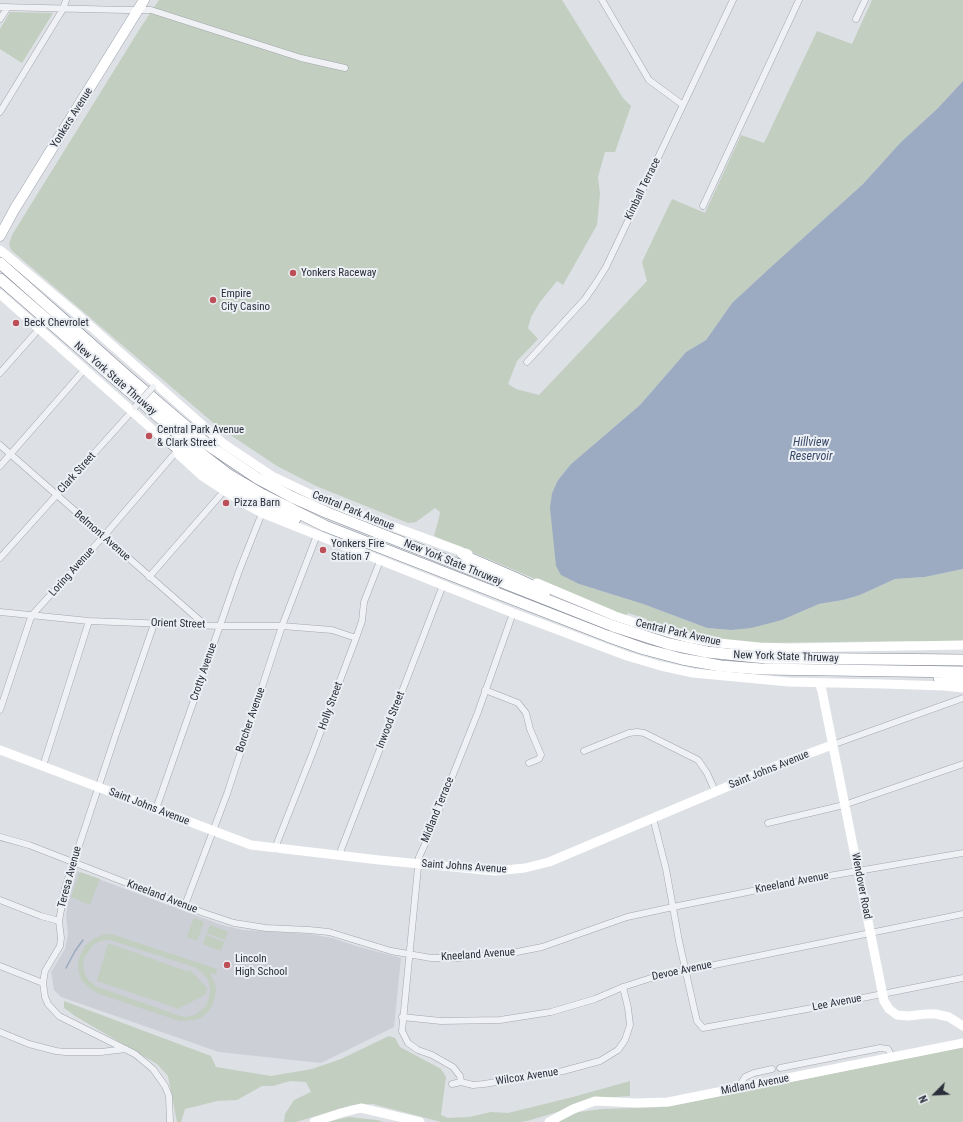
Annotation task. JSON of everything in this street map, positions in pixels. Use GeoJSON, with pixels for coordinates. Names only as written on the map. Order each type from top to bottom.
{"type":"FeatureCollection","features":[{"type":"Feature","properties":{"kind":"highway","name":"New York State Thruway"},"geometry":{"type":"LineString","coordinates":[[0,263],[187,428],[224,457],[257,478],[292,497],[328,513],[613,626],[650,638],[707,652],[766,658],[963,660]]}},
{"type":"Feature","properties":{"kind":"highway","name":"New York State Thruway"},"geometry":{"type":"LineString","coordinates":[[0,279],[204,456],[229,475],[263,495],[325,526],[601,634],[644,649],[695,661],[741,668],[781,670],[963,672]]}},
{"type":"Feature","properties":{"kind":"highway"},"geometry":{"type":"LineString","coordinates":[[158,433],[204,469],[246,497],[267,508],[306,523],[325,526]]}},
{"type":"Feature","properties":{"kind":"highway"},"geometry":{"type":"LineString","coordinates":[[462,553],[469,558],[553,596],[565,607]]}},
{"type":"Feature","properties":{"kind":"highway"},"geometry":{"type":"LineString","coordinates":[[854,659],[914,654],[963,653]]}},
{"type":"Feature","properties":{"kind":"highway"},"geometry":{"type":"LineString","coordinates":[[859,671],[963,680]]}},
{"type":"Feature","properties":{"kind":"main road","name":"Yonkers Avenue"},"geometry":{"type":"LineString","coordinates":[[0,236],[15,208],[144,0]]}},
{"type":"Feature","properties":{"kind":"main road","name":"Central Park Avenue"},"geometry":{"type":"LineString","coordinates":[[0,250],[79,316],[155,386],[224,444],[272,476],[312,495],[356,513],[513,571],[544,586],[615,616],[652,629],[704,640],[759,647],[788,648],[963,645]]}},
{"type":"Feature","properties":{"kind":"main road"},"geometry":{"type":"LineString","coordinates":[[0,294],[85,369],[134,409],[202,476],[224,491],[262,513],[513,613],[626,656],[661,666],[692,673],[789,682],[819,684],[945,686],[963,688]]}},
{"type":"Feature","properties":{"kind":"main road","name":"Wendover Road"},"geometry":{"type":"LineString","coordinates":[[819,684],[822,690],[882,994],[887,1007],[897,1015],[908,1016],[936,1014],[949,1017],[963,1026]]}},
{"type":"Feature","properties":{"kind":"main road","name":"Saint Johns Avenue"},"geometry":{"type":"LineString","coordinates":[[0,750],[247,844],[277,849],[489,871],[531,867],[555,859],[715,791],[832,745]]}},
{"type":"Feature","properties":{"kind":"main road","name":"Midland Avenue"},"geometry":{"type":"LineString","coordinates":[[549,1122],[574,1109],[595,1101],[637,1103],[668,1102],[963,1043]]}},
{"type":"Feature","properties":{"kind":"main road"},"geometry":{"type":"LineString","coordinates":[[314,1122],[361,1108],[420,1122]]}},
{"type":"Feature","properties":{"kind":"street"},"geometry":{"type":"LineString","coordinates":[[0,112],[64,9],[66,0]]}},
{"type":"Feature","properties":{"kind":"street"},"geometry":{"type":"LineString","coordinates":[[602,0],[649,80],[683,105]]}},
{"type":"Feature","properties":{"kind":"street","name":"Kimball Terrace"},"geometry":{"type":"LineString","coordinates":[[528,362],[585,299],[606,267],[733,0]]}},
{"type":"Feature","properties":{"kind":"street"},"geometry":{"type":"LineString","coordinates":[[703,206],[799,0]]}},
{"type":"Feature","properties":{"kind":"street"},"geometry":{"type":"LineString","coordinates":[[856,19],[865,0]]}},
{"type":"Feature","properties":{"kind":"street"},"geometry":{"type":"LineString","coordinates":[[0,7],[151,10],[260,46],[301,58],[345,68]]}},
{"type":"Feature","properties":{"kind":"street"},"geometry":{"type":"LineString","coordinates":[[0,19],[8,7]]}},
{"type":"Feature","properties":{"kind":"street"},"geometry":{"type":"LineString","coordinates":[[0,373],[39,329]]}},
{"type":"Feature","properties":{"kind":"street"},"geometry":{"type":"LineString","coordinates":[[0,466],[85,369]]}},
{"type":"Feature","properties":{"kind":"street","name":"Clark Street"},"geometry":{"type":"LineString","coordinates":[[0,558],[155,386]]}},
{"type":"Feature","properties":{"kind":"street","name":"Belmont Avenue"},"geometry":{"type":"LineString","coordinates":[[0,445],[56,496],[205,625]]}},
{"type":"Feature","properties":{"kind":"street","name":"Loring Avenue"},"geometry":{"type":"LineString","coordinates":[[0,710],[33,614],[103,537],[176,452]]}},
{"type":"Feature","properties":{"kind":"street"},"geometry":{"type":"LineString","coordinates":[[150,577],[224,491]]}},
{"type":"Feature","properties":{"kind":"street","name":"Crotty Avenue"},"geometry":{"type":"LineString","coordinates":[[156,809],[239,571],[262,513]]}},
{"type":"Feature","properties":{"kind":"street","name":"Borcher Avenue"},"geometry":{"type":"LineString","coordinates":[[184,905],[229,787],[282,626],[317,535]]}},
{"type":"Feature","properties":{"kind":"street","name":"Holly Street"},"geometry":{"type":"LineString","coordinates":[[277,849],[277,843],[362,622],[364,602],[380,561]]}},
{"type":"Feature","properties":{"kind":"street","name":"Inwood Street"},"geometry":{"type":"LineString","coordinates":[[340,856],[443,585]]}},
{"type":"Feature","properties":{"kind":"street","name":"Orient Street"},"geometry":{"type":"LineString","coordinates":[[0,612],[33,614],[89,621],[220,626],[282,626],[332,630],[356,638]]}},
{"type":"Feature","properties":{"kind":"street","name":"Midland Terrace"},"geometry":{"type":"LineString","coordinates":[[402,1017],[419,857],[485,690],[513,613]]}},
{"type":"Feature","properties":{"kind":"street"},"geometry":{"type":"LineString","coordinates":[[44,766],[89,621]]}},
{"type":"Feature","properties":{"kind":"street","name":"Teresa Avenue"},"geometry":{"type":"LineString","coordinates":[[43,983],[45,971],[60,946],[59,921],[65,888],[73,862],[154,624]]}},
{"type":"Feature","properties":{"kind":"street"},"geometry":{"type":"LineString","coordinates":[[485,690],[518,704],[526,713],[530,729],[541,755],[539,759],[529,764]]}},
{"type":"Feature","properties":{"kind":"street","name":"Saint Johns Avenue"},"geometry":{"type":"LineString","coordinates":[[832,745],[963,698]]}},
{"type":"Feature","properties":{"kind":"street"},"geometry":{"type":"LineString","coordinates":[[584,751],[629,733],[644,733],[698,760],[707,773],[715,791]]}},
{"type":"Feature","properties":{"kind":"street"},"geometry":{"type":"LineString","coordinates":[[768,823],[844,805],[963,764]]}},
{"type":"Feature","properties":{"kind":"street"},"geometry":{"type":"LineString","coordinates":[[653,818],[666,869],[686,970]]}},
{"type":"Feature","properties":{"kind":"street","name":"Kneeland Avenue"},"geometry":{"type":"LineString","coordinates":[[0,837],[29,845],[204,913],[234,923],[266,928],[328,932],[391,951],[431,958],[460,958],[517,952],[548,945],[628,917],[673,907],[858,871],[963,853]]}},
{"type":"Feature","properties":{"kind":"street"},"geometry":{"type":"LineString","coordinates":[[0,900],[41,916],[59,921]]}},
{"type":"Feature","properties":{"kind":"street","name":"Devoe Avenue"},"geometry":{"type":"LineString","coordinates":[[402,1017],[441,1021],[500,1020],[516,1018],[567,1008],[651,978],[963,914]]}},
{"type":"Feature","properties":{"kind":"street"},"geometry":{"type":"LineString","coordinates":[[0,966],[43,983],[48,1004],[59,1016],[126,1049],[147,1062],[159,1077],[169,1096],[170,1122]]}},
{"type":"Feature","properties":{"kind":"street","name":"Lee Avenue"},"geometry":{"type":"LineString","coordinates":[[686,970],[697,1021],[703,1028],[710,1028],[963,978]]}},
{"type":"Feature","properties":{"kind":"street","name":"Wilcox Avenue"},"geometry":{"type":"LineString","coordinates":[[452,1084],[461,1082],[473,1085],[484,1084],[563,1071],[600,1061],[618,1050],[625,1040],[630,1025],[623,987]]}},
{"type":"Feature","properties":{"kind":"street"},"geometry":{"type":"LineString","coordinates":[[402,1017],[402,1031],[408,1043],[418,1050],[432,1055],[453,1067],[460,1076],[461,1082]]}},
{"type":"Feature","properties":{"kind":"street"},"geometry":{"type":"LineString","coordinates":[[0,1032],[29,1044],[56,1051],[101,1052],[126,1049]]}},
{"type":"Feature","properties":{"kind":"street"},"geometry":{"type":"LineString","coordinates":[[780,1068],[880,1048],[888,1049],[892,1057]]}},
{"type":"Feature","properties":{"kind":"street"},"geometry":{"type":"LineString","coordinates":[[742,1086],[742,1082],[745,1077],[754,1073],[772,1069]]}},
{"type":"Feature","properties":{"kind":"shaded area","name":"Lincoln High School"},"geometry":{"type":"Polygon","coordinates":[[[77,871],[222,925],[243,930],[310,934],[332,938],[401,958],[394,1027],[321,1063],[219,1052],[61,997],[54,990],[51,972],[65,949],[68,934],[66,915],[69,897],[77,871]]]}},
{"type":"Feature","properties":{"kind":"green space","name":"Yonkers Raceway"},"geometry":{"type":"Polygon","coordinates":[[[159,0],[562,0],[623,98],[631,106],[615,152],[605,152],[598,177],[600,194],[597,225],[563,285],[557,281],[540,302],[531,317],[528,328],[538,339],[517,361],[508,384],[516,389],[539,395],[647,281],[642,262],[672,199],[705,213],[741,135],[764,143],[817,31],[852,44],[872,0],[963,0],[963,81],[938,108],[900,143],[863,184],[732,303],[706,340],[686,352],[640,405],[571,464],[558,480],[552,493],[579,584],[643,604],[707,628],[731,630],[782,620],[819,604],[843,600],[860,595],[895,579],[925,577],[963,569],[963,643],[910,641],[757,643],[721,641],[646,624],[647,619],[628,613],[625,617],[434,536],[440,512],[435,508],[416,522],[408,523],[316,486],[277,466],[217,426],[11,250],[9,244],[12,235],[159,0]]]}},
{"type":"Feature","properties":{"kind":"green space"},"geometry":{"type":"Polygon","coordinates":[[[10,12],[53,13],[22,63],[0,49],[0,29],[10,12]]]}},
{"type":"Feature","properties":{"kind":"green space"},"geometry":{"type":"Polygon","coordinates":[[[80,872],[100,879],[90,905],[71,897],[80,872]]]}},
{"type":"Feature","properties":{"kind":"green space"},"geometry":{"type":"Polygon","coordinates":[[[194,918],[204,922],[197,941],[187,937],[194,918]]]}},
{"type":"Feature","properties":{"kind":"green space"},"geometry":{"type":"Polygon","coordinates":[[[210,925],[228,932],[225,940],[207,933],[210,925]]]}},
{"type":"Feature","properties":{"kind":"green space"},"geometry":{"type":"Polygon","coordinates":[[[111,934],[217,969],[216,975],[210,973],[215,983],[216,991],[213,1004],[209,1011],[201,1018],[195,1020],[179,1021],[99,994],[90,989],[82,981],[78,964],[85,946],[92,940],[102,935],[111,934]],[[103,940],[94,944],[85,957],[83,964],[88,980],[95,986],[186,1017],[195,1015],[205,1007],[209,999],[210,988],[208,979],[194,967],[110,940],[103,940]]]}},
{"type":"Feature","properties":{"kind":"green space"},"geometry":{"type":"Polygon","coordinates":[[[206,935],[224,942],[221,951],[203,944],[206,935]]]}},
{"type":"Feature","properties":{"kind":"green space"},"geometry":{"type":"Polygon","coordinates":[[[108,943],[186,971],[190,970],[207,988],[206,994],[182,1007],[181,1006],[180,1009],[97,981],[108,943]]]}},
{"type":"Feature","properties":{"kind":"green space"},"geometry":{"type":"Polygon","coordinates":[[[64,1001],[211,1056],[216,1067],[271,1076],[312,1069],[341,1059],[389,1036],[395,1038],[400,1047],[441,1069],[446,1077],[441,1115],[448,1118],[469,1117],[491,1112],[508,1113],[630,1081],[630,1096],[589,1099],[564,1110],[520,1122],[441,1122],[373,1104],[352,1105],[296,1122],[284,1122],[285,1114],[294,1100],[311,1092],[306,1082],[290,1081],[273,1086],[262,1086],[237,1100],[217,1101],[185,1109],[181,1122],[177,1122],[168,1076],[157,1064],[75,1016],[64,1008],[64,1001]]]}},
{"type":"Feature","properties":{"kind":"green space"},"geometry":{"type":"Polygon","coordinates":[[[963,1047],[963,1122],[558,1122],[579,1112],[602,1109],[666,1107],[963,1047]]]}},
{"type":"Feature","properties":{"kind":"green space"},"geometry":{"type":"Polygon","coordinates":[[[349,1117],[377,1120],[384,1122],[326,1122],[349,1117]]]}},
{"type":"Feature","properties":{"kind":"water","name":"Hillview Reservoir"},"geometry":{"type":"Polygon","coordinates":[[[963,81],[963,569],[925,577],[895,579],[860,595],[843,600],[819,604],[782,620],[751,628],[731,630],[707,628],[643,604],[579,584],[561,575],[556,566],[550,508],[552,493],[558,480],[571,464],[640,405],[686,352],[706,340],[732,303],[863,184],[900,143],[938,108],[963,81]]]}},
{"type":"Feature","properties":{"kind":"waterway"},"geometry":{"type":"LineString","coordinates":[[66,968],[83,940]]}},
{"type":"Feature","properties":{"kind":"place","name":"Yonkers Raceway"},"geometry":{"type":"Point","coordinates":[293,273]}},
{"type":"Feature","properties":{"kind":"place","name":"Empire City Casino"},"geometry":{"type":"Point","coordinates":[213,300]}},
{"type":"Feature","properties":{"kind":"place","name":"Beck Chevrolet"},"geometry":{"type":"Point","coordinates":[16,323]}},
{"type":"Feature","properties":{"kind":"place","name":"Central Park Avenue & Clark Street"},"geometry":{"type":"Point","coordinates":[149,436]}},
{"type":"Feature","properties":{"kind":"place","name":"Pizza Barn"},"geometry":{"type":"Point","coordinates":[226,503]}},
{"type":"Feature","properties":{"kind":"place","name":"Yonkers Fire Station 7"},"geometry":{"type":"Point","coordinates":[323,550]}},
{"type":"Feature","properties":{"kind":"place","name":"Lincoln High School"},"geometry":{"type":"Point","coordinates":[227,965]}}]}
